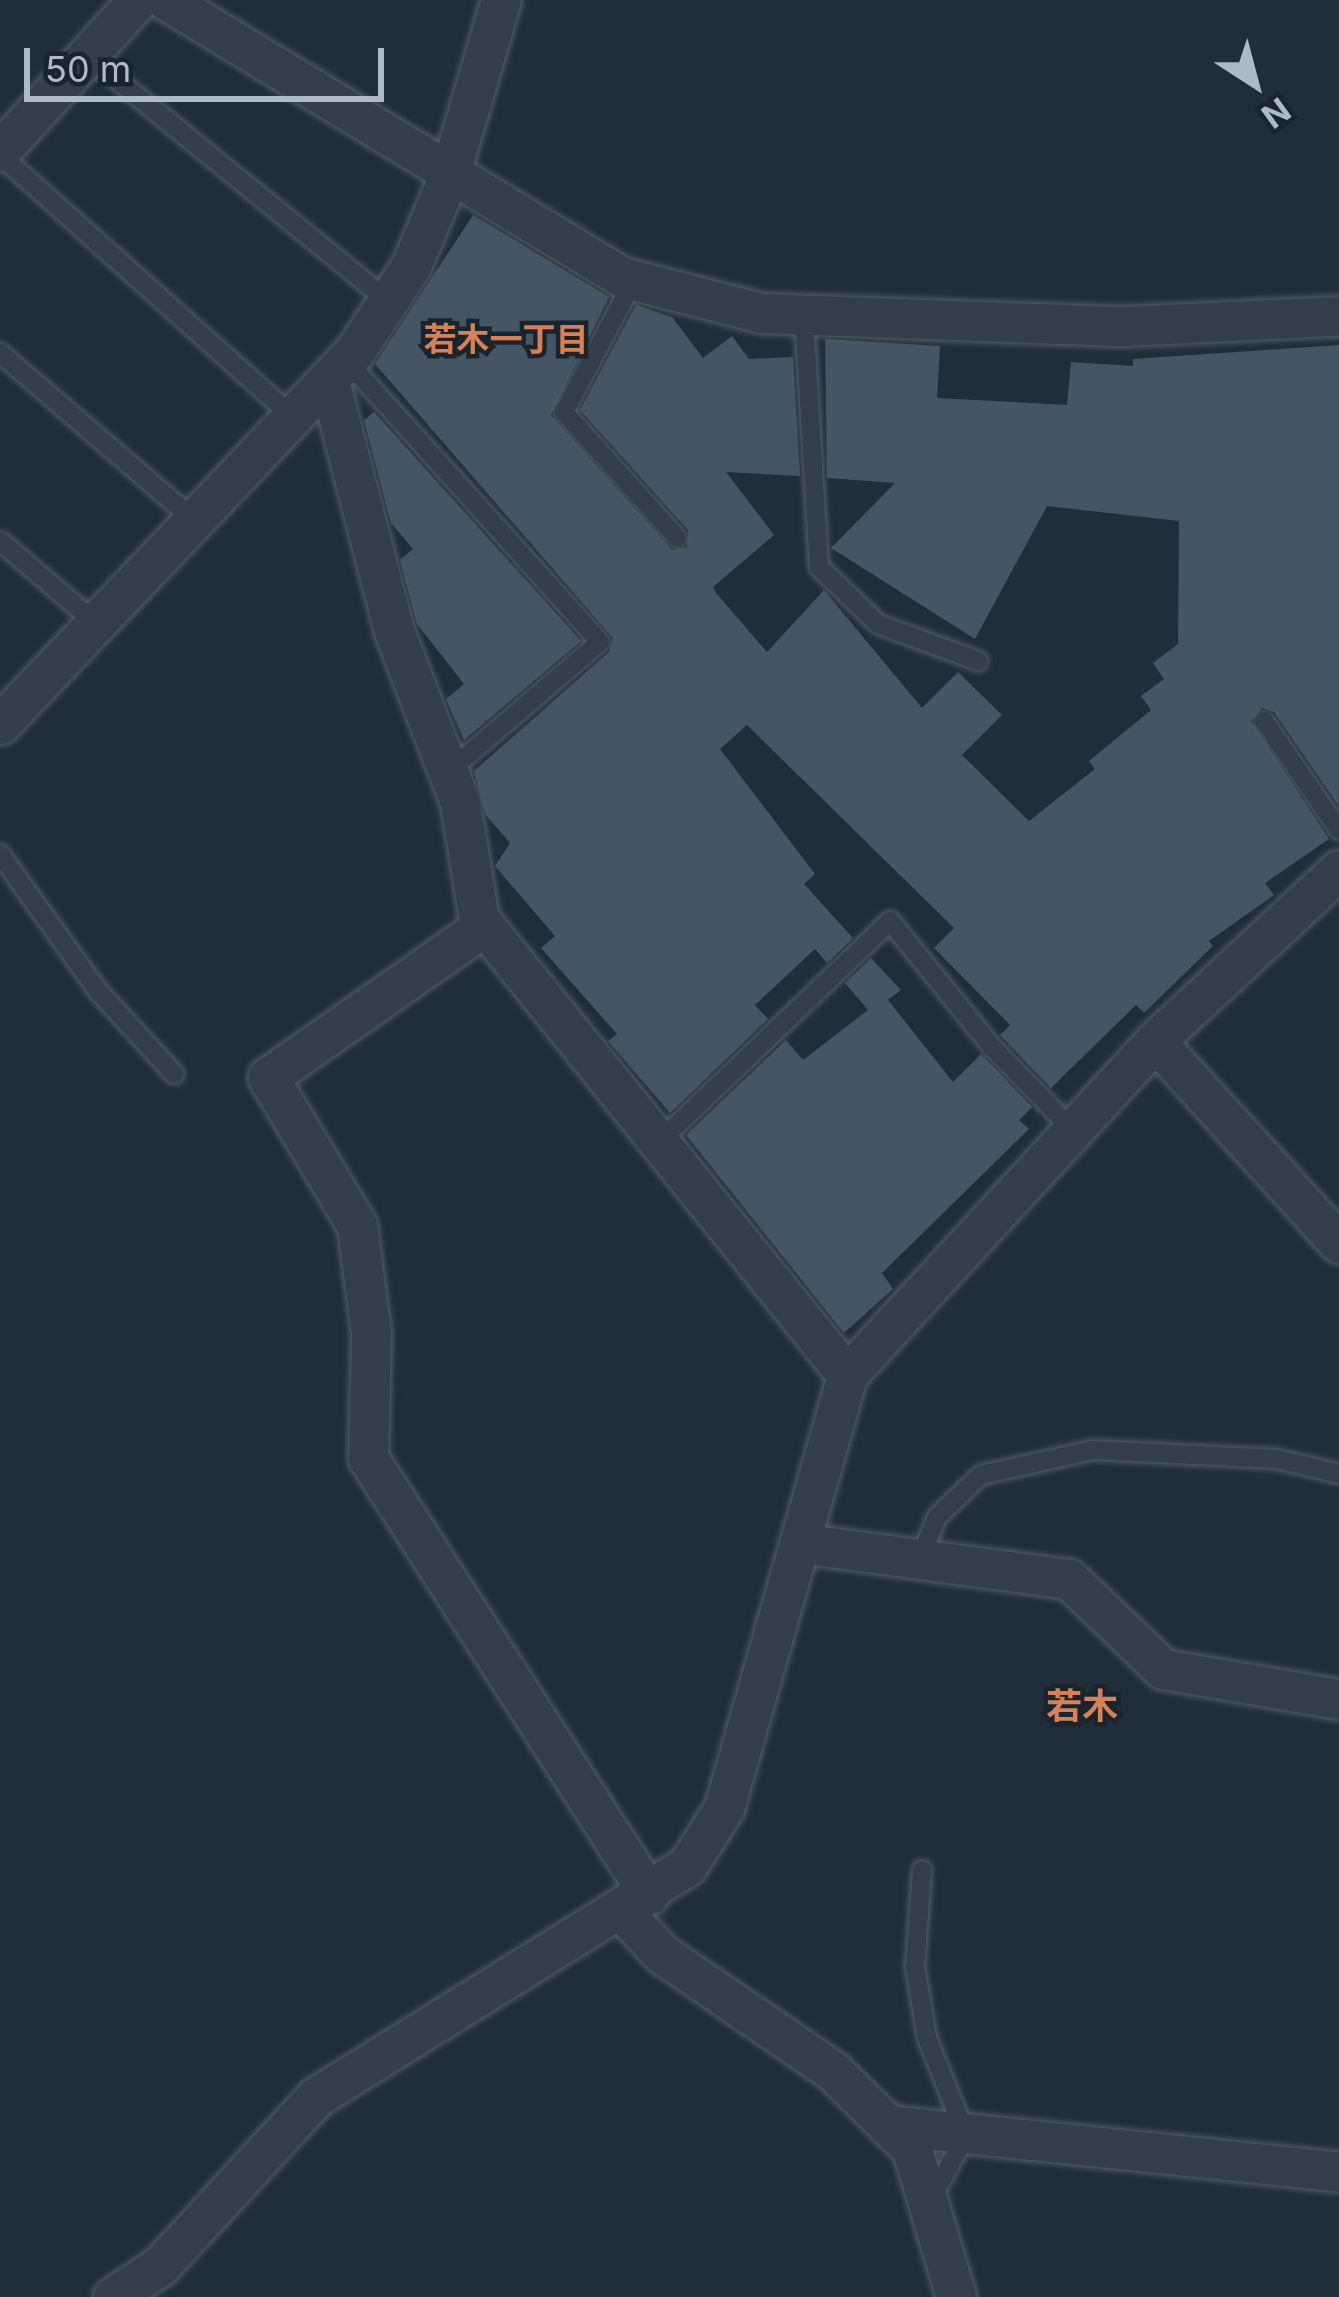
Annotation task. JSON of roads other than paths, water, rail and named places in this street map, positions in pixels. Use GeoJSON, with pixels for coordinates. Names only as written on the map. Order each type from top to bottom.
{"type":"FeatureCollection","features":[{"type":"Feature","properties":{"kind":"street"},"geometry":{"type":"LineString","coordinates":[[0,153],[138,0]]}},
{"type":"Feature","properties":{"kind":"street"},"geometry":{"type":"LineString","coordinates":[[166,0],[634,280],[761,313],[1124,326],[1339,316]]}},
{"type":"Feature","properties":{"kind":"street"},"geometry":{"type":"LineString","coordinates":[[0,724],[295,419],[338,371],[412,266],[450,173],[501,0]]}},
{"type":"Feature","properties":{"kind":"street"},"geometry":{"type":"LineString","coordinates":[[338,371],[394,631],[448,772],[484,926],[847,1375]]}},
{"type":"Feature","properties":{"kind":"street"},"geometry":{"type":"LineString","coordinates":[[113,2297],[160,2266],[316,2097],[687,1866],[724,1808],[847,1375],[1156,1040],[1339,870]]}},
{"type":"Feature","properties":{"kind":"street"},"geometry":{"type":"LineString","coordinates":[[484,926],[268,1077],[357,1226],[371,1334],[368,1458],[662,1954],[833,2071],[912,2149],[956,2297]]}},
{"type":"Feature","properties":{"kind":"street"},"geometry":{"type":"LineString","coordinates":[[1156,1040],[1339,1243]]}},
{"type":"Feature","properties":{"kind":"street"},"geometry":{"type":"LineString","coordinates":[[799,1543],[1069,1579],[1163,1669],[1192,1680],[1339,1699]]}},
{"type":"Feature","properties":{"kind":"street"},"geometry":{"type":"LineString","coordinates":[[887,2125],[1339,2173]]}},
{"type":"Feature","properties":{"kind":"lane"},"geometry":{"type":"LineString","coordinates":[[89,57],[387,300]]}},
{"type":"Feature","properties":{"kind":"lane"},"geometry":{"type":"LineString","coordinates":[[0,153],[295,419]]}},
{"type":"Feature","properties":{"kind":"lane"},"geometry":{"type":"LineString","coordinates":[[634,280],[564,412],[677,538]]}},
{"type":"Feature","properties":{"kind":"lane"},"geometry":{"type":"LineString","coordinates":[[804,315],[819,567],[878,623],[978,661]]}},
{"type":"Feature","properties":{"kind":"lane"},"geometry":{"type":"LineString","coordinates":[[0,353],[195,520]]}},
{"type":"Feature","properties":{"kind":"lane"},"geometry":{"type":"LineString","coordinates":[[338,371],[600,641],[448,772]]}},
{"type":"Feature","properties":{"kind":"lane"},"geometry":{"type":"LineString","coordinates":[[0,541],[96,623]]}},
{"type":"Feature","properties":{"kind":"lane"},"geometry":{"type":"LineString","coordinates":[[1264,722],[1339,830]]}},
{"type":"Feature","properties":{"kind":"lane"},"geometry":{"type":"LineString","coordinates":[[0,854],[98,991],[174,1074]]}},
{"type":"Feature","properties":{"kind":"lane"},"geometry":{"type":"LineString","coordinates":[[658,1144],[890,921],[992,1047],[1074,1131]]}},
{"type":"Feature","properties":{"kind":"lane"},"geometry":{"type":"LineString","coordinates":[[920,1559],[937,1517],[981,1474],[1093,1450],[1276,1459],[1339,1474]]}},
{"type":"Feature","properties":{"kind":"lane"},"geometry":{"type":"LineString","coordinates":[[922,1870],[915,1967],[927,2038],[966,2135],[929,2204]]}},
{"type":"Feature","properties":{"kind":"district","name":"若木一丁目"},"geometry":{"type":"Point","coordinates":[506,340]}},
{"type":"Feature","properties":{"kind":"district","name":"若木"},"geometry":{"type":"Point","coordinates":[1082,1707]}}]}
